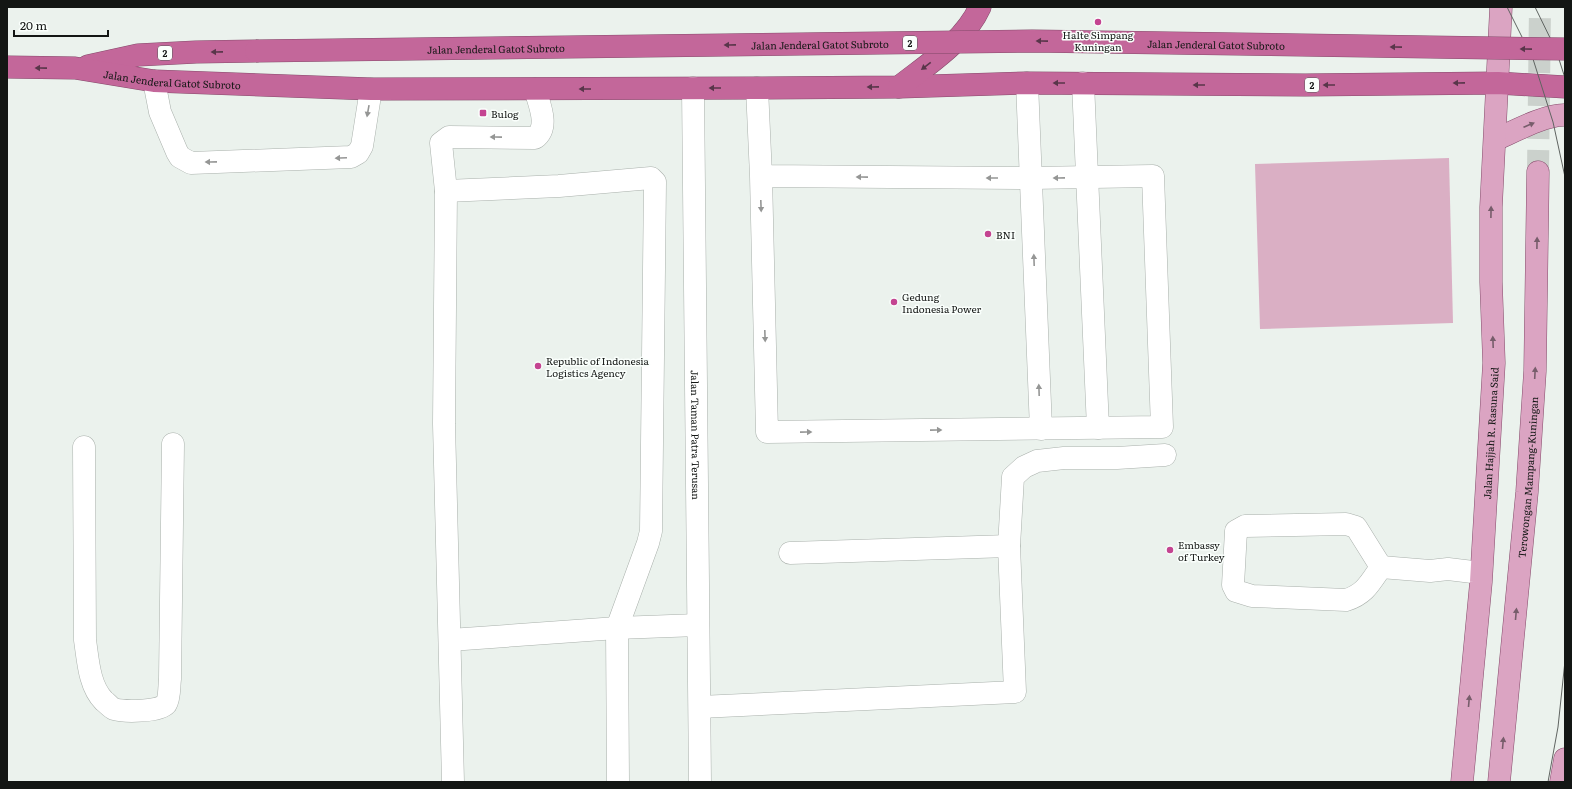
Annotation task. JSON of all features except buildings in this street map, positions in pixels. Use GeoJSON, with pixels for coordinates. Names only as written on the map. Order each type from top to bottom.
{"type":"FeatureCollection","features":[{"type":"Feature","properties":{"kind":"highway"},"geometry":{"type":"LineString","coordinates":[[899,87],[947,50],[975,17],[980,7]]}},
{"type":"Feature","properties":{"kind":"highway","name":"Jalan Jenderal Gatot Subroto"},"geometry":{"type":"LineString","coordinates":[[75,68],[138,55],[196,52],[1032,41],[1565,49]]}},
{"type":"Feature","properties":{"kind":"highway","name":"Jalan Jenderal Gatot Subroto"},"geometry":{"type":"LineString","coordinates":[[7,67],[75,68],[154,81],[371,89],[899,87],[1027,83],[1305,85],[1498,83],[1565,86]]}},
{"type":"Feature","properties":{"kind":"main road","name":"Jalan Hajjah R. Rasuna Said"},"geometry":{"type":"LineString","coordinates":[[1462,782],[1481,578],[1494,363],[1491,274],[1491,207],[1501,7]]}},
{"type":"Feature","properties":{"kind":"main road"},"geometry":{"type":"LineString","coordinates":[[1495,140],[1559,114],[1565,115]]}},
{"type":"Feature","properties":{"kind":"main road","name":"Terowongan Mampang-Kuningan"},"geometry":{"type":"LineString","coordinates":[[1500,782],[1527,492],[1535,371],[1538,172]]}},
{"type":"Feature","properties":{"kind":"main road"},"geometry":{"type":"LineString","coordinates":[[1561,782],[1565,759]]}},
{"type":"Feature","properties":{"kind":"street"},"geometry":{"type":"LineString","coordinates":[[154,81],[160,112],[177,152],[180,157],[191,163],[351,157],[358,153],[362,146],[371,89]]}},
{"type":"Feature","properties":{"kind":"street"},"geometry":{"type":"LineString","coordinates":[[1027,83],[1041,429]]}},
{"type":"Feature","properties":{"kind":"street"},"geometry":{"type":"LineString","coordinates":[[1082,83],[1098,428]]}},
{"type":"Feature","properties":{"kind":"street","name":"Jalan Taman Patra Terusan"},"geometry":{"type":"LineString","coordinates":[[693,88],[700,782]]}},
{"type":"Feature","properties":{"kind":"street"},"geometry":{"type":"LineString","coordinates":[[757,88],[761,176],[767,432],[1162,427],[1153,176],[1031,178],[761,176]]}},
{"type":"Feature","properties":{"kind":"street"},"geometry":{"type":"LineString","coordinates":[[453,782],[444,424],[446,191],[441,143],[444,139],[449,137],[535,138],[541,134],[543,128],[542,114],[535,89]]}},
{"type":"Feature","properties":{"kind":"street"},"geometry":{"type":"LineString","coordinates":[[446,191],[559,186],[651,178],[655,182],[650,531],[648,543],[617,628],[618,782]]}},
{"type":"Feature","properties":{"kind":"street"},"geometry":{"type":"LineString","coordinates":[[84,447],[85,640],[89,672],[104,701],[114,709],[148,711],[160,708],[166,704],[170,679],[173,444]]}},
{"type":"Feature","properties":{"kind":"street"},"geometry":{"type":"LineString","coordinates":[[700,707],[1015,692],[1009,546],[1013,477],[1024,467],[1037,461],[1064,458],[1117,458],[1165,455]]}},
{"type":"Feature","properties":{"kind":"street"},"geometry":{"type":"LineString","coordinates":[[1352,524],[1356,527],[1381,567],[1364,592],[1357,597],[1346,600],[1252,596],[1236,591],[1233,585],[1236,531],[1245,526],[1352,524]]}},
{"type":"Feature","properties":{"kind":"street"},"geometry":{"type":"LineString","coordinates":[[790,553],[1009,546]]}},
{"type":"Feature","properties":{"kind":"street"},"geometry":{"type":"LineString","coordinates":[[1381,567],[1430,571],[1446,578],[1481,578]]}},
{"type":"Feature","properties":{"kind":"street"},"geometry":{"type":"LineString","coordinates":[[450,640],[617,628],[698,625]]}},
{"type":"Feature","properties":{"kind":"shaded area"},"geometry":{"type":"Polygon","coordinates":[[[1449,158],[1453,323],[1260,329],[1255,164],[1449,158]]]}},
{"type":"Feature","properties":{"kind":"tunnel"},"geometry":{"type":"LineString","coordinates":[[1538,172],[1540,7]]}},
{"type":"Feature","properties":{"kind":"tram line"},"geometry":{"type":"LineString","coordinates":[[1507,7],[1533,59],[1553,122],[1565,177]]}},
{"type":"Feature","properties":{"kind":"tram line"},"geometry":{"type":"LineString","coordinates":[[1535,7],[1556,50],[1565,78]]}},
{"type":"Feature","properties":{"kind":"tram line"},"geometry":{"type":"LineString","coordinates":[[1548,782],[1558,727],[1565,661]]}},
{"type":"Feature","properties":{"kind":"place","name":"Halte Simpang Kuningan"},"geometry":{"type":"Point","coordinates":[1098,22]}},
{"type":"Feature","properties":{"kind":"place","name":"Bulog"},"geometry":{"type":"Point","coordinates":[483,113]}},
{"type":"Feature","properties":{"kind":"place","name":"BNI"},"geometry":{"type":"Point","coordinates":[988,234]}},
{"type":"Feature","properties":{"kind":"place","name":"Gedung Indonesia Power"},"geometry":{"type":"Point","coordinates":[894,302]}},
{"type":"Feature","properties":{"kind":"place","name":"Republic of Indonesia Logistics Agency"},"geometry":{"type":"Point","coordinates":[538,366]}},
{"type":"Feature","properties":{"kind":"place","name":"Embassy of Turkey"},"geometry":{"type":"Point","coordinates":[1170,550]}}]}
